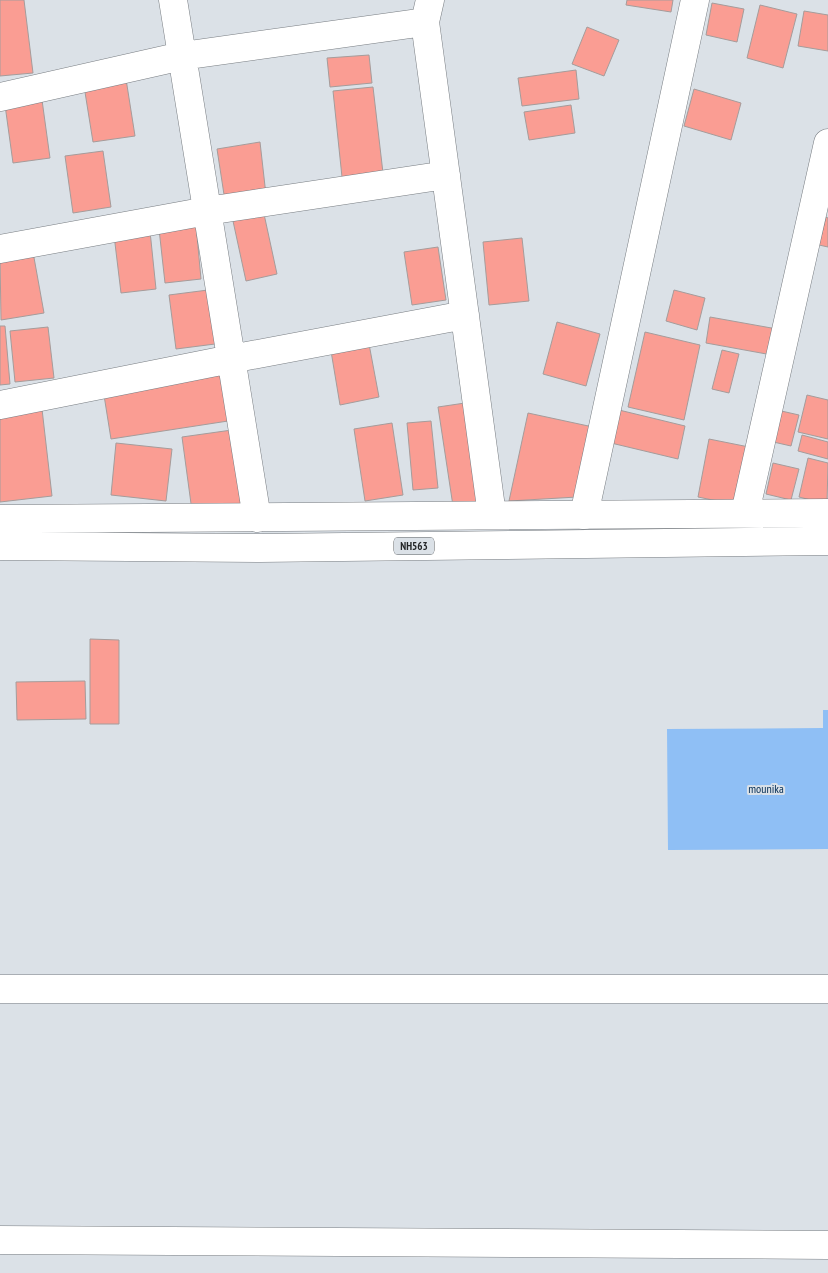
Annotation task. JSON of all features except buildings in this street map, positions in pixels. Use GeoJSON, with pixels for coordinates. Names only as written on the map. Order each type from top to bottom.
{"type":"FeatureCollection","features":[{"type":"Feature","properties":{"kind":"main road"},"geometry":{"type":"LineString","coordinates":[[173,0],[257,518]]}},
{"type":"Feature","properties":{"kind":"main road"},"geometry":{"type":"LineString","coordinates":[[584,514],[695,0]]}},
{"type":"Feature","properties":{"kind":"main road"},"geometry":{"type":"LineString","coordinates":[[0,97],[182,56],[428,11],[446,175],[492,516]]}},
{"type":"Feature","properties":{"kind":"main road"},"geometry":{"type":"LineString","coordinates":[[745,513],[828,143]]}},
{"type":"Feature","properties":{"kind":"main road"},"geometry":{"type":"LineString","coordinates":[[0,249],[207,211],[446,175]]}},
{"type":"Feature","properties":{"kind":"main road"},"geometry":{"type":"LineString","coordinates":[[0,405],[231,359],[465,316]]}},
{"type":"Feature","properties":{"kind":"main road"},"geometry":{"type":"LineString","coordinates":[[0,519],[828,512]]}},
{"type":"Feature","properties":{"kind":"main road","name":"NH563"},"geometry":{"type":"LineString","coordinates":[[0,546],[261,548],[828,541]]}},
{"type":"Feature","properties":{"kind":"main road"},"geometry":{"type":"LineString","coordinates":[[0,990],[828,989]]}},
{"type":"Feature","properties":{"kind":"main road"},"geometry":{"type":"LineString","coordinates":[[0,1240],[828,1245]]}},
{"type":"Feature","properties":{"kind":"green space","name":"mounika"},"geometry":{"type":"Polygon","coordinates":[[[823,710],[828,710],[828,849],[668,850],[667,729],[823,728],[823,710]]]}}]}
